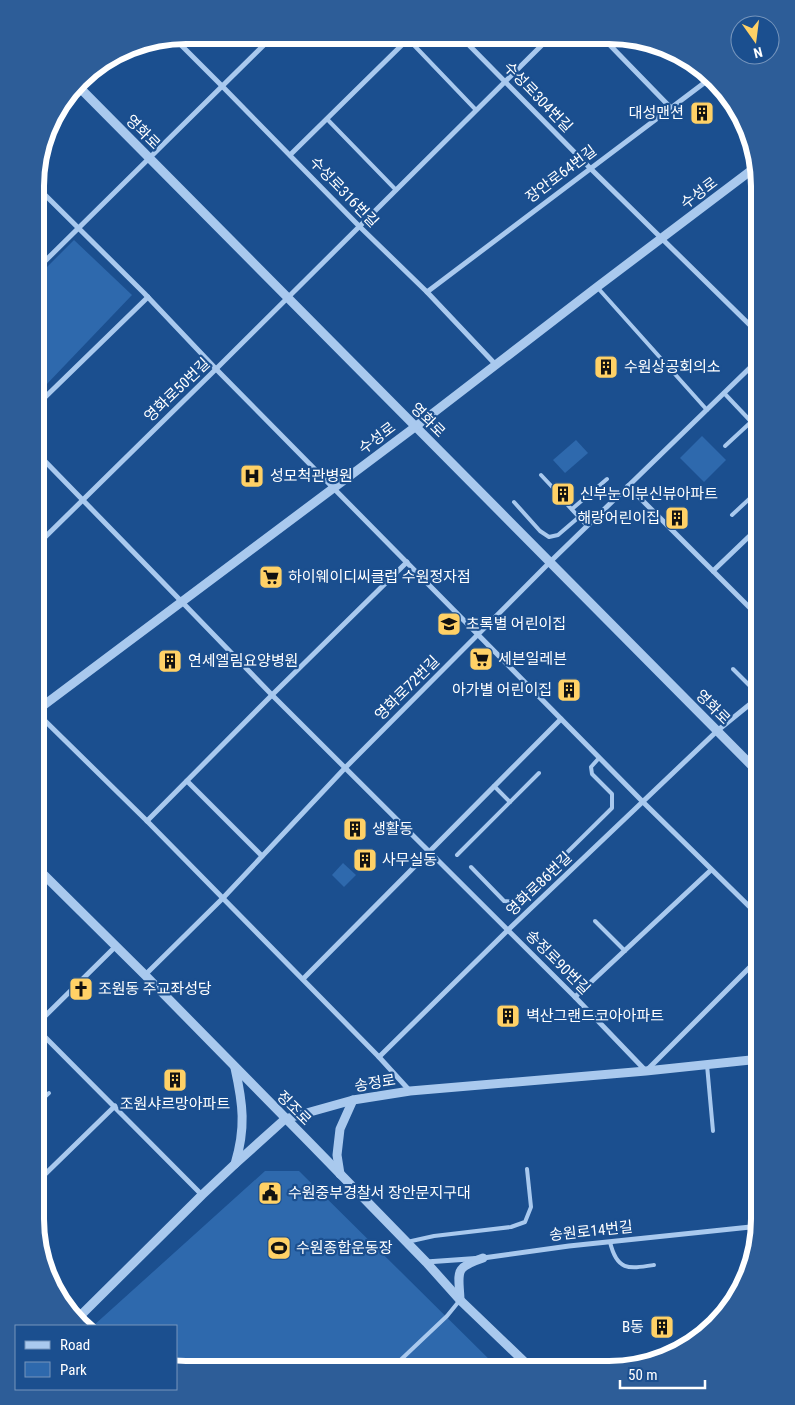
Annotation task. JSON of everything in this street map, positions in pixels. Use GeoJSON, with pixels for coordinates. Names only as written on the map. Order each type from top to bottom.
{"type":"FeatureCollection","features":[{"type":"Feature","properties":{"kind":"street","name":"수성로316번길"},"geometry":{"type":"LineString","coordinates":[[179,44],[427,292],[496,366]]}},
{"type":"Feature","properties":{"kind":"street"},"geometry":{"type":"LineString","coordinates":[[290,155],[403,44]]}},
{"type":"Feature","properties":{"kind":"street","name":"수성로304번길"},"geometry":{"type":"LineString","coordinates":[[468,44],[590,168],[751,326]]}},
{"type":"Feature","properties":{"kind":"street","name":"영화로50번길"},"geometry":{"type":"LineString","coordinates":[[44,538],[543,44]]}},
{"type":"Feature","properties":{"kind":"street"},"geometry":{"type":"LineString","coordinates":[[609,44],[671,108]]}},
{"type":"Feature","properties":{"kind":"street"},"geometry":{"type":"LineString","coordinates":[[44,262],[263,46]]}},
{"type":"Feature","properties":{"kind":"street","name":"장안로64번길"},"geometry":{"type":"LineString","coordinates":[[427,292],[706,82]]}},
{"type":"Feature","properties":{"kind":"street","name":"영화로"},"geometry":{"type":"LineString","coordinates":[[82,90],[751,765]]}},
{"type":"Feature","properties":{"kind":"street","name":"수성로"},"geometry":{"type":"LineString","coordinates":[[44,705],[496,366],[750,171]]}},
{"type":"Feature","properties":{"kind":"street"},"geometry":{"type":"LineString","coordinates":[[44,194],[148,297],[216,369],[643,802],[751,908]]}},
{"type":"Feature","properties":{"kind":"street"},"geometry":{"type":"LineString","coordinates":[[44,398],[148,297]]}},
{"type":"Feature","properties":{"kind":"street","name":"영화로72번길"},"geometry":{"type":"LineString","coordinates":[[145,975],[223,898],[345,768],[478,634],[751,367]]}},
{"type":"Feature","properties":{"kind":"street","name":"송정로90번길"},"geometry":{"type":"LineString","coordinates":[[44,460],[272,695],[576,997],[646,1071]]}},
{"type":"Feature","properties":{"kind":"street"},"geometry":{"type":"LineString","coordinates":[[628,486],[751,609]]}},
{"type":"Feature","properties":{"kind":"street"},"geometry":{"type":"LineString","coordinates":[[713,571],[751,535]]}},
{"type":"Feature","properties":{"kind":"street"},"geometry":{"type":"LineString","coordinates":[[147,821],[407,562]]}},
{"type":"Feature","properties":{"kind":"street","name":"영화로86번길"},"geometry":{"type":"LineString","coordinates":[[379,1057],[508,930],[717,731],[751,703]]}},
{"type":"Feature","properties":{"kind":"street"},"geometry":{"type":"LineString","coordinates":[[44,719],[303,979],[410,1091]]}},
{"type":"Feature","properties":{"kind":"street"},"geometry":{"type":"LineString","coordinates":[[303,979],[561,719]]}},
{"type":"Feature","properties":{"kind":"street"},"geometry":{"type":"LineString","coordinates":[[187,781],[262,856]]}},
{"type":"Feature","properties":{"kind":"street"},"geometry":{"type":"LineString","coordinates":[[576,997],[711,870]]}},
{"type":"Feature","properties":{"kind":"street","name":"정조로"},"geometry":{"type":"LineString","coordinates":[[44,875],[407,1242],[460,1300],[524,1361]]}},
{"type":"Feature","properties":{"kind":"street"},"geometry":{"type":"LineString","coordinates":[[44,1018],[116,946]]}},
{"type":"Feature","properties":{"kind":"street"},"geometry":{"type":"LineString","coordinates":[[646,1071],[751,966]]}},
{"type":"Feature","properties":{"kind":"street"},"geometry":{"type":"LineString","coordinates":[[44,1036],[202,1195]]}},
{"type":"Feature","properties":{"kind":"street","name":"송정로"},"geometry":{"type":"LineString","coordinates":[[81,1315],[234,1164],[285,1119],[353,1100],[410,1091],[751,1060]]}},
{"type":"Feature","properties":{"kind":"street"},"geometry":{"type":"LineString","coordinates":[[234,1164],[239,1149],[243,1113],[235,1067]]}},
{"type":"Feature","properties":{"kind":"street"},"geometry":{"type":"LineString","coordinates":[[340,1175],[337,1155],[340,1129],[353,1100]]}},
{"type":"Feature","properties":{"kind":"street"},"geometry":{"type":"LineString","coordinates":[[44,1175],[114,1106]]}},
{"type":"Feature","properties":{"kind":"street","name":"송원로14번길"},"geometry":{"type":"LineString","coordinates":[[426,1262],[483,1258],[751,1227]]}},
{"type":"Feature","properties":{"kind":"street"},"geometry":{"type":"LineString","coordinates":[[460,1300],[458,1275],[462,1267],[469,1262],[483,1258]]}},
{"type":"Feature","properties":{"kind":"lane"},"geometry":{"type":"LineString","coordinates":[[415,44],[476,110]]}},
{"type":"Feature","properties":{"kind":"lane"},"geometry":{"type":"LineString","coordinates":[[327,119],[396,190]]}},
{"type":"Feature","properties":{"kind":"lane"},"geometry":{"type":"LineString","coordinates":[[597,287],[707,410]]}},
{"type":"Feature","properties":{"kind":"lane"},"geometry":{"type":"LineString","coordinates":[[724,394],[751,422],[725,446]]}},
{"type":"Feature","properties":{"kind":"lane"},"geometry":{"type":"LineString","coordinates":[[541,475],[556,491]]}},
{"type":"Feature","properties":{"kind":"lane"},"geometry":{"type":"LineString","coordinates":[[572,509],[607,478]]}},
{"type":"Feature","properties":{"kind":"lane"},"geometry":{"type":"LineString","coordinates":[[732,515],[751,497]]}},
{"type":"Feature","properties":{"kind":"lane"},"geometry":{"type":"LineString","coordinates":[[514,502],[540,532],[549,537],[558,535],[579,517]]}},
{"type":"Feature","properties":{"kind":"lane"},"geometry":{"type":"LineString","coordinates":[[565,502],[587,526]]}},
{"type":"Feature","properties":{"kind":"lane"},"geometry":{"type":"LineString","coordinates":[[733,669],[751,687]]}},
{"type":"Feature","properties":{"kind":"lane"},"geometry":{"type":"LineString","coordinates":[[471,867],[504,901],[517,902],[612,808],[612,794],[592,774],[591,767],[600,758]]}},
{"type":"Feature","properties":{"kind":"lane"},"geometry":{"type":"LineString","coordinates":[[457,855],[539,773]]}},
{"type":"Feature","properties":{"kind":"lane"},"geometry":{"type":"LineString","coordinates":[[494,786],[510,802]]}},
{"type":"Feature","properties":{"kind":"lane"},"geometry":{"type":"LineString","coordinates":[[595,920],[625,951]]}},
{"type":"Feature","properties":{"kind":"lane"},"geometry":{"type":"LineString","coordinates":[[707,1065],[713,1131]]}},
{"type":"Feature","properties":{"kind":"lane"},"geometry":{"type":"LineString","coordinates":[[44,1097],[49,1092]]}},
{"type":"Feature","properties":{"kind":"lane"},"geometry":{"type":"LineString","coordinates":[[407,1242],[434,1236],[511,1227],[525,1222],[531,1207],[527,1168]]}},
{"type":"Feature","properties":{"kind":"lane"},"geometry":{"type":"LineString","coordinates":[[610,1242],[613,1255],[620,1263],[634,1268],[654,1265]]}},
{"type":"Feature","properties":{"kind":"lane"},"geometry":{"type":"LineString","coordinates":[[399,1361],[447,1316],[460,1300]]}},
{"type":"Feature","properties":{"kind":"green space"},"geometry":{"type":"Polygon","coordinates":[[[74,240],[132,295],[45,386],[44,385],[44,270],[74,240]]]}},
{"type":"Feature","properties":{"kind":"green space"},"geometry":{"type":"Polygon","coordinates":[[[702,436],[726,460],[704,482],[680,458],[702,436]]]}},
{"type":"Feature","properties":{"kind":"green space"},"geometry":{"type":"Polygon","coordinates":[[[576,440],[588,453],[565,473],[553,460],[576,440]]]}},
{"type":"Feature","properties":{"kind":"green space"},"geometry":{"type":"Polygon","coordinates":[[[343,863],[356,875],[344,887],[332,875],[343,863]]]}},
{"type":"Feature","properties":{"kind":"green space","name":"수원종합운동장"},"geometry":{"type":"Polygon","coordinates":[[[265,1171],[299,1171],[491,1361],[178,1361],[178,1325],[94,1325],[265,1171]]]}},
{"type":"Feature","properties":{"kind":"place","name":"대성맨션"},"geometry":{"type":"Point","coordinates":[702,113]}},
{"type":"Feature","properties":{"kind":"place","name":"수원상공회의소"},"geometry":{"type":"Point","coordinates":[606,367]}},
{"type":"Feature","properties":{"kind":"place","name":"성모척관병원"},"geometry":{"type":"Point","coordinates":[252,476]}},
{"type":"Feature","properties":{"kind":"place","name":"신부눈이부신뷰아파트"},"geometry":{"type":"Point","coordinates":[563,494]}},
{"type":"Feature","properties":{"kind":"place","name":"해랑어린이집"},"geometry":{"type":"Point","coordinates":[677,518]}},
{"type":"Feature","properties":{"kind":"place","name":"하이웨이디씨클럽 수원정자점"},"geometry":{"type":"Point","coordinates":[271,577]}},
{"type":"Feature","properties":{"kind":"place","name":"초록별 어린이집"},"geometry":{"type":"Point","coordinates":[449,624]}},
{"type":"Feature","properties":{"kind":"place","name":"세븐일레븐"},"geometry":{"type":"Point","coordinates":[481,659]}},
{"type":"Feature","properties":{"kind":"place","name":"연세엘림요양병원"},"geometry":{"type":"Point","coordinates":[170,661]}},
{"type":"Feature","properties":{"kind":"place","name":"아가별 어린이집"},"geometry":{"type":"Point","coordinates":[569,690]}},
{"type":"Feature","properties":{"kind":"place","name":"생활동"},"geometry":{"type":"Point","coordinates":[355,829]}},
{"type":"Feature","properties":{"kind":"place","name":"사무실동"},"geometry":{"type":"Point","coordinates":[365,860]}},
{"type":"Feature","properties":{"kind":"place","name":"조원동 주교좌성당"},"geometry":{"type":"Point","coordinates":[81,989]}},
{"type":"Feature","properties":{"kind":"place","name":"벽산그랜드코아아파트"},"geometry":{"type":"Point","coordinates":[508,1016]}},
{"type":"Feature","properties":{"kind":"place","name":"조원샤르망아파트"},"geometry":{"type":"Point","coordinates":[175,1080]}},
{"type":"Feature","properties":{"kind":"place","name":"수원중부경찰서 장안문지구대"},"geometry":{"type":"Point","coordinates":[270,1193]}},
{"type":"Feature","properties":{"kind":"place","name":"수원종합운동장"},"geometry":{"type":"Point","coordinates":[279,1248]}},
{"type":"Feature","properties":{"kind":"place","name":"B동"},"geometry":{"type":"Point","coordinates":[662,1327]}}]}
